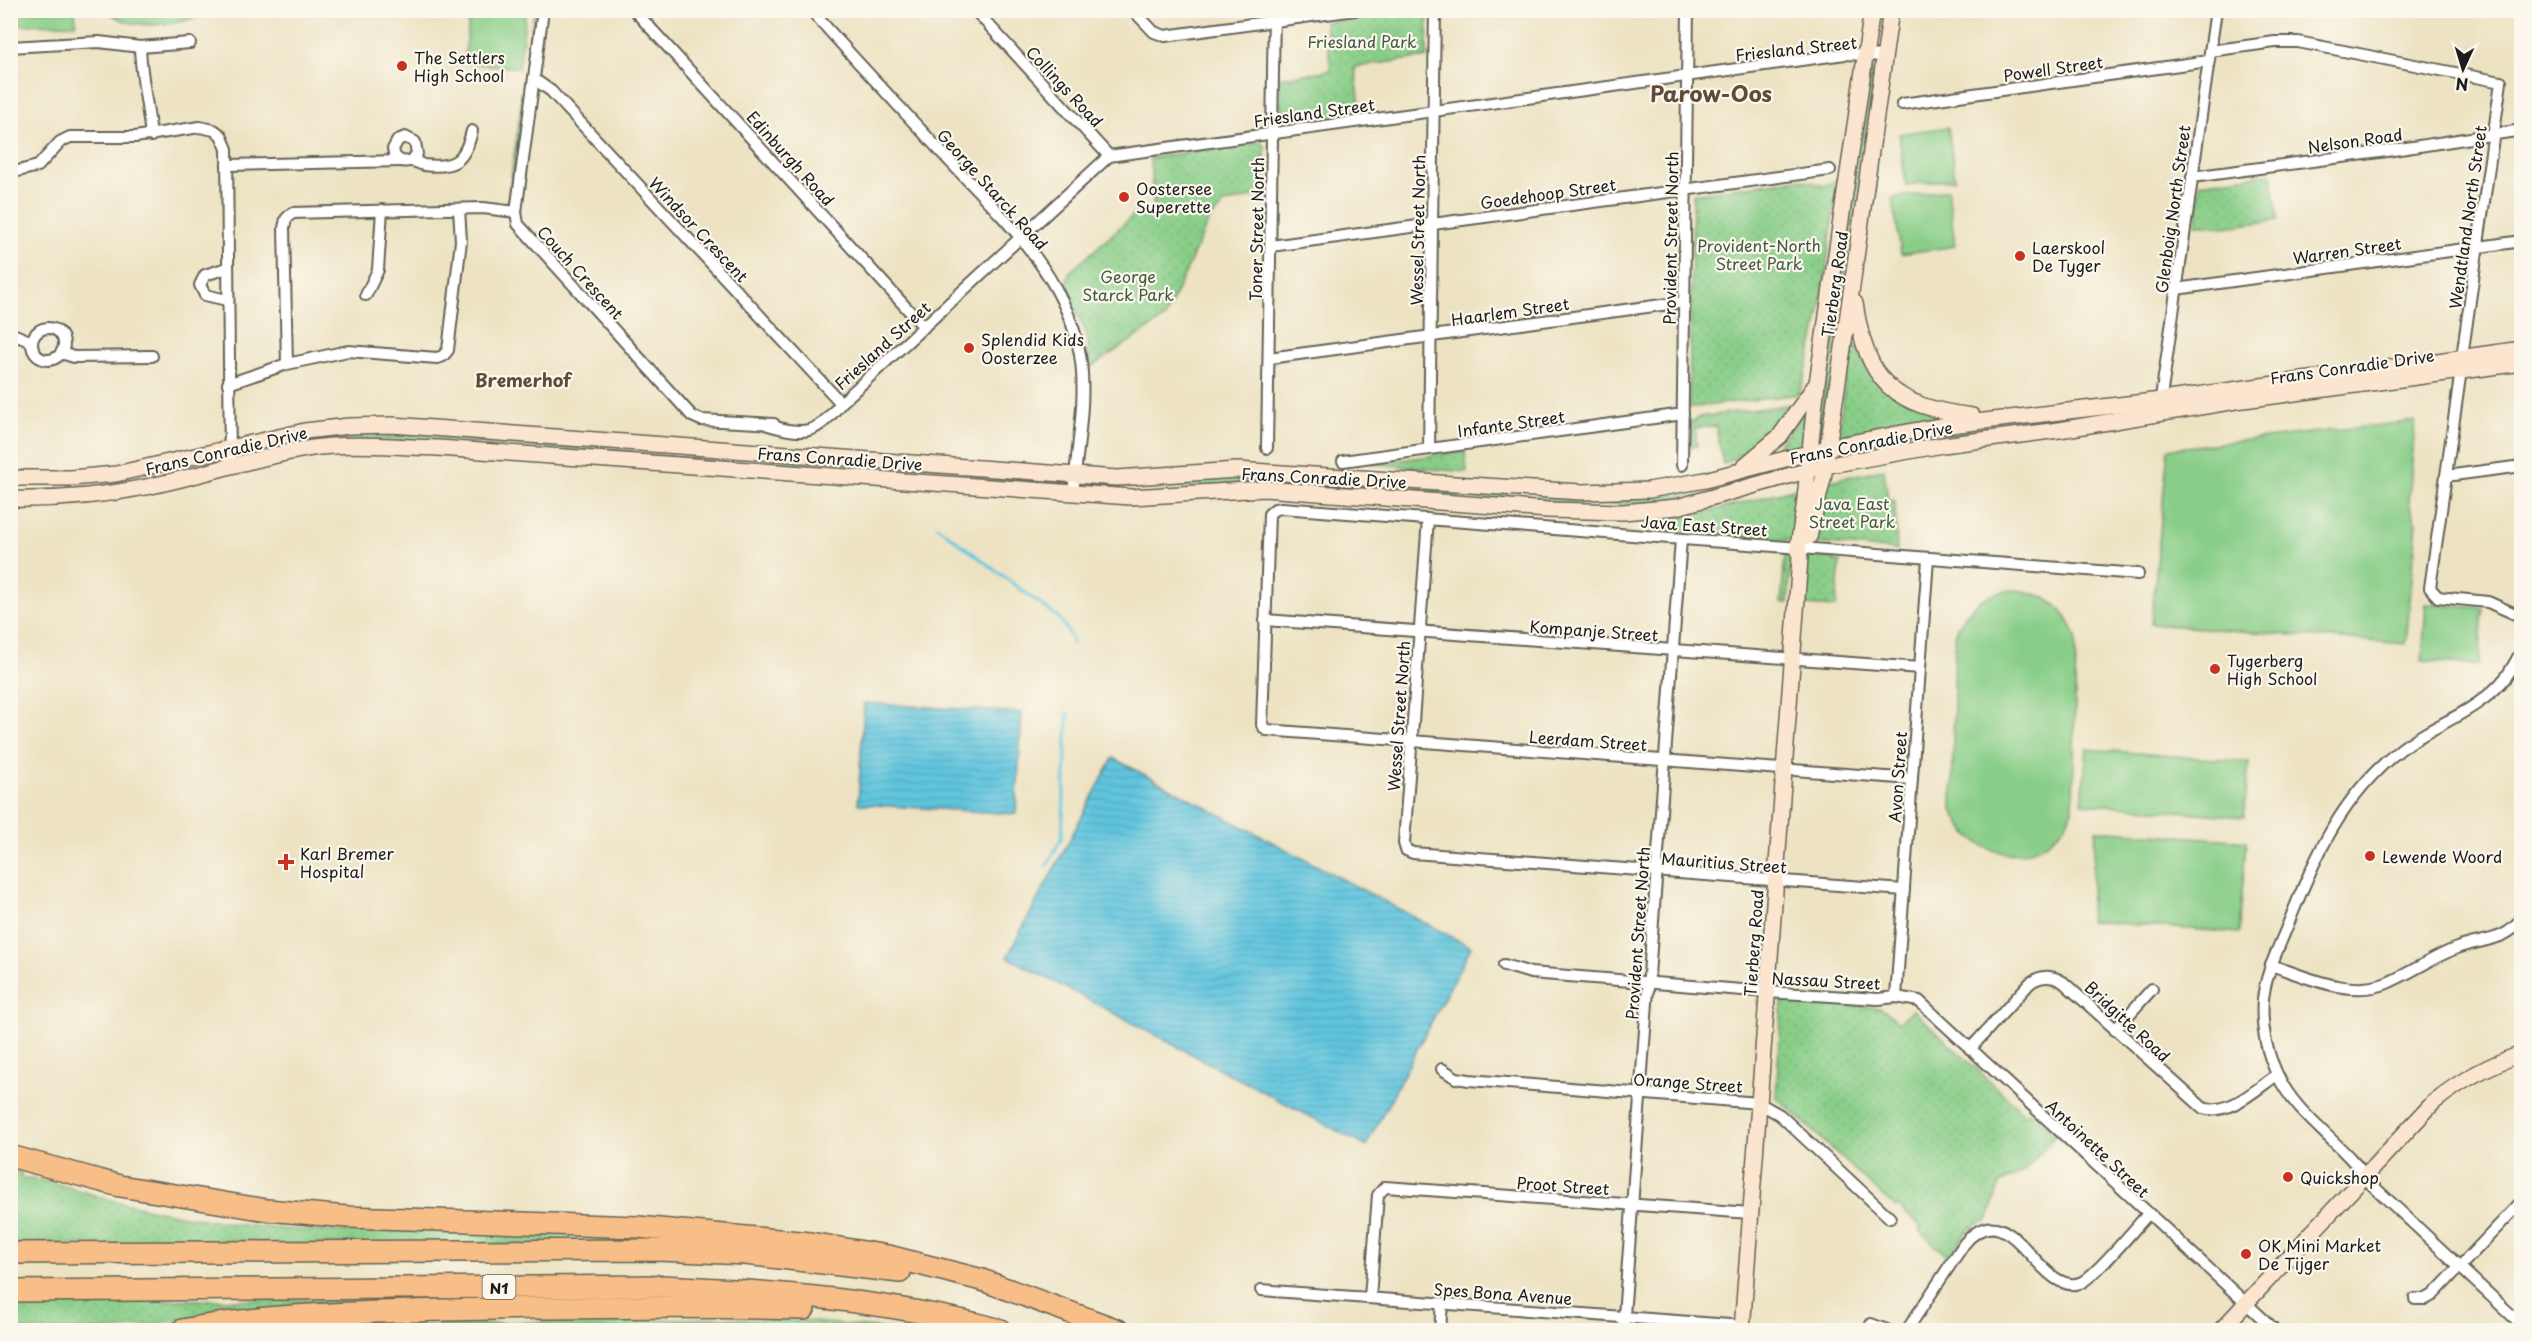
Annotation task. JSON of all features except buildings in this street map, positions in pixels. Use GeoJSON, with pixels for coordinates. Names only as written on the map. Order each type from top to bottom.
{"type":"FeatureCollection","features":[{"type":"Feature","properties":{"kind":"highway"},"geometry":{"type":"LineString","coordinates":[[12,1156],[120,1186],[173,1197],[267,1210],[348,1217],[638,1227],[810,1243],[888,1256],[982,1280],[1117,1330]]}},
{"type":"Feature","properties":{"kind":"highway"},"geometry":{"type":"LineString","coordinates":[[10,1253],[567,1249],[745,1254],[909,1274],[1040,1305],[1117,1330]]}},
{"type":"Feature","properties":{"kind":"highway","name":"N1"},"geometry":{"type":"LineString","coordinates":[[10,1291],[662,1286],[743,1290],[824,1298],[924,1313],[992,1328]]}},
{"type":"Feature","properties":{"kind":"highway"},"geometry":{"type":"LineString","coordinates":[[182,1330],[334,1313],[671,1307],[806,1309],[992,1328]]}},
{"type":"Feature","properties":{"kind":"main road","name":"Tierberg Road"},"geometry":{"type":"LineString","coordinates":[[1743,1328],[1806,471],[1872,10]]}},
{"type":"Feature","properties":{"kind":"main road","name":"Tierberg Road"},"geometry":{"type":"LineString","coordinates":[[1801,551],[1827,448],[1891,10]]}},
{"type":"Feature","properties":{"kind":"main road"},"geometry":{"type":"LineString","coordinates":[[1852,282],[1863,344],[1869,360],[1887,385],[1906,400],[1925,408],[1992,419]]}},
{"type":"Feature","properties":{"kind":"main road","name":"Frans Conradie Drive"},"geometry":{"type":"LineString","coordinates":[[10,499],[63,499],[103,494],[147,487],[307,449],[369,447],[438,448],[559,458],[745,468],[1073,494],[1131,497],[1264,489],[1548,510],[1623,512],[1677,507],[1824,466],[2160,406],[2462,363],[2522,349]]}},
{"type":"Feature","properties":{"kind":"main road","name":"Frans Conradie Drive"},"geometry":{"type":"LineString","coordinates":[[2462,363],[2522,363]]}},
{"type":"Feature","properties":{"kind":"main road"},"geometry":{"type":"LineString","coordinates":[[1735,472],[1780,436],[1817,383]]}},
{"type":"Feature","properties":{"kind":"main road","name":"Frans Conradie Drive"},"geometry":{"type":"LineString","coordinates":[[10,478],[70,478],[116,474],[329,428],[392,425],[1074,475],[1139,477],[1237,470],[1603,492],[1678,486],[1827,448],[1923,429],[1992,419],[2160,406]]}},
{"type":"Feature","properties":{"kind":"main road"},"geometry":{"type":"LineString","coordinates":[[2221,1330],[2434,1102],[2486,1067],[2522,1054]]}},
{"type":"Feature","properties":{"kind":"street"},"geometry":{"type":"LineString","coordinates":[[287,364],[284,228],[286,219],[292,213],[483,208],[516,212],[543,10]]}},
{"type":"Feature","properties":{"kind":"street","name":"Edinburgh Road"},"geometry":{"type":"LineString","coordinates":[[634,10],[924,327]]}},
{"type":"Feature","properties":{"kind":"street","name":"George Starck Road"},"geometry":{"type":"LineString","coordinates":[[811,10],[1021,239],[1056,287],[1078,343],[1082,364],[1082,391],[1073,494]]}},
{"type":"Feature","properties":{"kind":"street","name":"Collings Road"},"geometry":{"type":"LineString","coordinates":[[975,10],[1109,156]]}},
{"type":"Feature","properties":{"kind":"street"},"geometry":{"type":"LineString","coordinates":[[1133,10],[1154,32],[1165,36],[1274,16],[1355,10]]}},
{"type":"Feature","properties":{"kind":"street","name":"Wessel Street North"},"geometry":{"type":"LineString","coordinates":[[1429,449],[1435,10]]}},
{"type":"Feature","properties":{"kind":"street","name":"Provident Street North"},"geometry":{"type":"LineString","coordinates":[[1683,465],[1688,10]]}},
{"type":"Feature","properties":{"kind":"street","name":"Glenboig North Street"},"geometry":{"type":"LineString","coordinates":[[2160,406],[2216,10]]}},
{"type":"Feature","properties":{"kind":"street","name":"Toner Street North"},"geometry":{"type":"LineString","coordinates":[[1267,448],[1274,16]]}},
{"type":"Feature","properties":{"kind":"street"},"geometry":{"type":"LineString","coordinates":[[10,47],[99,42],[140,47],[190,43]]}},
{"type":"Feature","properties":{"kind":"street","name":"Powell Street"},"geometry":{"type":"LineString","coordinates":[[1902,104],[2209,56],[2276,42],[2298,42],[2501,81]]}},
{"type":"Feature","properties":{"kind":"street"},"geometry":{"type":"LineString","coordinates":[[140,47],[141,71],[149,110],[151,136]]}},
{"type":"Feature","properties":{"kind":"street","name":"Friesland Street"},"geometry":{"type":"LineString","coordinates":[[838,406],[1109,156],[1866,50],[1885,51]]}},
{"type":"Feature","properties":{"kind":"street","name":"Windsor Crescent"},"geometry":{"type":"LineString","coordinates":[[534,79],[551,91],[838,406]]}},
{"type":"Feature","properties":{"kind":"street","name":"Wendtland North Street"},"geometry":{"type":"LineString","coordinates":[[2501,81],[2430,582],[2433,593],[2441,597],[2488,602],[2522,617]]}},
{"type":"Feature","properties":{"kind":"street"},"geometry":{"type":"LineString","coordinates":[[10,173],[38,166],[64,139],[151,136],[192,126],[214,130],[224,140],[227,165],[230,466]]}},
{"type":"Feature","properties":{"kind":"street","name":"Nelson Road"},"geometry":{"type":"LineString","coordinates":[[2192,177],[2522,130]]}},
{"type":"Feature","properties":{"kind":"street"},"geometry":{"type":"LineString","coordinates":[[227,165],[379,162],[402,158],[427,165],[453,164],[464,154],[472,131]]}},
{"type":"Feature","properties":{"kind":"street","name":"Goedehoop Street"},"geometry":{"type":"LineString","coordinates":[[1271,246],[1830,170]]}},
{"type":"Feature","properties":{"kind":"street"},"geometry":{"type":"LineString","coordinates":[[228,384],[287,364],[348,351],[434,358],[443,356],[448,350],[461,241],[459,209]]}},
{"type":"Feature","properties":{"kind":"street"},"geometry":{"type":"LineString","coordinates":[[366,295],[378,270],[382,210]]}},
{"type":"Feature","properties":{"kind":"street","name":"Couch Crescent"},"geometry":{"type":"LineString","coordinates":[[516,212],[521,229],[690,413],[701,420],[811,426],[838,406]]}},
{"type":"Feature","properties":{"kind":"street","name":"Warren Street"},"geometry":{"type":"LineString","coordinates":[[2176,289],[2522,241]]}},
{"type":"Feature","properties":{"kind":"street"},"geometry":{"type":"LineString","coordinates":[[227,268],[205,275],[200,285],[205,295],[227,300]]}},
{"type":"Feature","properties":{"kind":"street","name":"Haarlem Street"},"geometry":{"type":"LineString","coordinates":[[1269,358],[1684,302]]}},
{"type":"Feature","properties":{"kind":"street"},"geometry":{"type":"LineString","coordinates":[[61,353],[63,340],[54,329],[40,330],[32,342],[34,352],[41,358],[51,359],[61,353],[74,357],[152,356]]}},
{"type":"Feature","properties":{"kind":"street"},"geometry":{"type":"LineString","coordinates":[[10,333],[32,342]]}},
{"type":"Feature","properties":{"kind":"street","name":"Infante Street"},"geometry":{"type":"LineString","coordinates":[[1343,461],[1683,414]]}},
{"type":"Feature","properties":{"kind":"street"},"geometry":{"type":"LineString","coordinates":[[2446,476],[2522,466]]}},
{"type":"Feature","properties":{"kind":"street","name":"Java East Street"},"geometry":{"type":"LineString","coordinates":[[1264,620],[1269,514],[1278,508],[1681,539],[1801,551],[2138,574]]}},
{"type":"Feature","properties":{"kind":"street","name":"Wessel Street North"},"geometry":{"type":"LineString","coordinates":[[1404,843],[1428,519]]}},
{"type":"Feature","properties":{"kind":"street","name":"Provident Street North"},"geometry":{"type":"LineString","coordinates":[[1623,1330],[1681,539]]}},
{"type":"Feature","properties":{"kind":"street","name":"Avon Street"},"geometry":{"type":"LineString","coordinates":[[1896,997],[1928,559]]}},
{"type":"Feature","properties":{"kind":"street","name":"Kompanje Street"},"geometry":{"type":"LineString","coordinates":[[1264,620],[1920,668]]}},
{"type":"Feature","properties":{"kind":"street","name":"Leerdam Street"},"geometry":{"type":"LineString","coordinates":[[1264,620],[1263,727],[1268,731],[1912,778]]}},
{"type":"Feature","properties":{"kind":"street"},"geometry":{"type":"LineString","coordinates":[[2522,650],[2501,682],[2468,709],[2402,749],[2364,783],[2329,831],[2320,848],[2271,965],[2263,1000],[2266,1044],[2277,1075],[2294,1101],[2359,1166],[2371,1184],[2522,1325]]}},
{"type":"Feature","properties":{"kind":"street","name":"Mauritius Street"},"geometry":{"type":"LineString","coordinates":[[1404,843],[1406,850],[1413,853],[1904,890]]}},
{"type":"Feature","properties":{"kind":"street"},"geometry":{"type":"LineString","coordinates":[[2271,965],[2328,984],[2375,987],[2456,948],[2506,934],[2522,918]]}},
{"type":"Feature","properties":{"kind":"street","name":"Nassau Street"},"geometry":{"type":"LineString","coordinates":[[1504,965],[1531,974],[1878,999],[1896,997]]}},
{"type":"Feature","properties":{"kind":"street","name":"Bridgitte Road"},"geometry":{"type":"LineString","coordinates":[[1970,1048],[2030,983],[2043,976],[2053,977],[2063,982],[2194,1102],[2208,1110],[2219,1110],[2230,1106],[2277,1075]]}},
{"type":"Feature","properties":{"kind":"street"},"geometry":{"type":"LineString","coordinates":[[2115,1030],[2152,989]]}},
{"type":"Feature","properties":{"kind":"street","name":"Antoinette Street"},"geometry":{"type":"LineString","coordinates":[[1896,997],[1922,1003],[2276,1330]]}},
{"type":"Feature","properties":{"kind":"street","name":"Orange Street"},"geometry":{"type":"LineString","coordinates":[[1442,1069],[1462,1079],[1759,1103],[1780,1115],[1890,1218]]}},
{"type":"Feature","properties":{"kind":"street","name":"Proot Street"},"geometry":{"type":"LineString","coordinates":[[1370,1298],[1378,1195],[1382,1188],[1751,1213]]}},
{"type":"Feature","properties":{"kind":"street"},"geometry":{"type":"LineString","coordinates":[[2415,1299],[2430,1297],[2522,1201]]}},
{"type":"Feature","properties":{"kind":"street"},"geometry":{"type":"LineString","coordinates":[[1907,1330],[1964,1244],[1982,1228],[1995,1227],[2007,1233],[2053,1275],[2067,1283],[2075,1284],[2088,1278],[2148,1214]]}},
{"type":"Feature","properties":{"kind":"street","name":"Spes Bona Avenue"},"geometry":{"type":"LineString","coordinates":[[1262,1290],[1743,1328]]}},
{"type":"Feature","properties":{"kind":"street"},"geometry":{"type":"LineString","coordinates":[[1440,1330],[1442,1303]]}},
{"type":"Feature","properties":{"kind":"street"},"geometry":{"type":"LineString","coordinates":[[1871,1324],[1887,1330]]}},
{"type":"Feature","properties":{"kind":"green space"},"geometry":{"type":"Polygon","coordinates":[[[10,11],[75,11],[76,24],[11,25],[10,11]]]}},
{"type":"Feature","properties":{"kind":"green space"},"geometry":{"type":"Polygon","coordinates":[[[108,11],[212,11],[173,23],[145,25],[131,23],[108,11]]]}},
{"type":"Feature","properties":{"kind":"green space"},"geometry":{"type":"Polygon","coordinates":[[[470,11],[526,11],[519,68],[464,62],[470,11]]]}},
{"type":"Feature","properties":{"kind":"green space"},"geometry":{"type":"Polygon","coordinates":[[[534,11],[536,11],[510,206],[507,208],[534,11]]]}},
{"type":"Feature","properties":{"kind":"green space","name":"Friesland Park"},"geometry":{"type":"Polygon","coordinates":[[[1409,11],[1428,11],[1427,57],[1355,67],[1361,114],[1280,125],[1280,78],[1331,70],[1325,22],[1409,11]]]}},
{"type":"Feature","properties":{"kind":"green space"},"geometry":{"type":"Polygon","coordinates":[[[1870,66],[1875,76],[1822,434],[1819,423],[1870,66]]]}},
{"type":"Feature","properties":{"kind":"green space"},"geometry":{"type":"Polygon","coordinates":[[[1948,127],[1955,179],[1906,185],[1899,134],[1948,127]]]}},
{"type":"Feature","properties":{"kind":"green space","name":"George Starck Park"},"geometry":{"type":"Polygon","coordinates":[[[1259,142],[1265,146],[1264,194],[1224,204],[1208,222],[1165,318],[1091,367],[1086,333],[1068,294],[1067,280],[1069,273],[1137,212],[1154,210],[1150,158],[1259,142]]]}},
{"type":"Feature","properties":{"kind":"green space"},"geometry":{"type":"Polygon","coordinates":[[[2272,173],[2278,220],[2223,227],[2196,224],[2200,183],[2272,173]]]}},
{"type":"Feature","properties":{"kind":"green space","name":"Provident-North Street Park"},"geometry":{"type":"Polygon","coordinates":[[[1799,179],[1825,186],[1837,180],[1819,315],[1799,394],[1689,408],[1693,194],[1799,179]]]}},
{"type":"Feature","properties":{"kind":"green space"},"geometry":{"type":"Polygon","coordinates":[[[1948,190],[1955,246],[1901,254],[1893,198],[1948,190]]]}},
{"type":"Feature","properties":{"kind":"green space"},"geometry":{"type":"Polygon","coordinates":[[[1855,343],[1863,360],[1943,419],[1838,437],[1845,380],[1855,343]]]}},
{"type":"Feature","properties":{"kind":"green space"},"geometry":{"type":"Polygon","coordinates":[[[1795,404],[1764,440],[1723,464],[1716,426],[1695,428],[1697,446],[1691,447],[1691,422],[1700,417],[1795,404]]]}},
{"type":"Feature","properties":{"kind":"green space"},"geometry":{"type":"Polygon","coordinates":[[[1808,406],[1802,446],[1773,453],[1773,451],[1808,406]]]}},
{"type":"Feature","properties":{"kind":"green space"},"geometry":{"type":"Polygon","coordinates":[[[2111,413],[2110,415],[1935,440],[1901,441],[2063,417],[2111,413]]]}},
{"type":"Feature","properties":{"kind":"green space"},"geometry":{"type":"Polygon","coordinates":[[[2415,421],[2409,503],[2417,523],[2406,644],[2151,624],[2168,449],[2415,421]]]}},
{"type":"Feature","properties":{"kind":"green space"},"geometry":{"type":"Polygon","coordinates":[[[361,433],[422,434],[604,447],[643,454],[725,461],[449,441],[337,440],[316,436],[361,433]]]}},
{"type":"Feature","properties":{"kind":"green space"},"geometry":{"type":"Polygon","coordinates":[[[1465,451],[1467,472],[1371,464],[1465,451]]]}},
{"type":"Feature","properties":{"kind":"green space"},"geometry":{"type":"Polygon","coordinates":[[[767,459],[1056,481],[1058,485],[766,465],[767,459]]]}},
{"type":"Feature","properties":{"kind":"green space","name":"Java East Street Park"},"geometry":{"type":"Polygon","coordinates":[[[1884,469],[1888,500],[1895,501],[1897,550],[1648,529],[1645,523],[1716,510],[1785,491],[1884,469]]]}},
{"type":"Feature","properties":{"kind":"green space"},"geometry":{"type":"Polygon","coordinates":[[[1228,477],[1579,500],[1644,498],[1732,484],[1703,494],[1651,503],[1577,505],[1246,483],[1180,488],[1093,485],[1147,484],[1228,477]]]}},
{"type":"Feature","properties":{"kind":"green space"},"geometry":{"type":"Polygon","coordinates":[[[1785,554],[1791,558],[1788,603],[1781,603],[1785,554]]]}},
{"type":"Feature","properties":{"kind":"green space"},"geometry":{"type":"Polygon","coordinates":[[[1811,556],[1834,558],[1834,561],[1840,562],[1836,607],[1804,605],[1807,561],[1811,556]]]}},
{"type":"Feature","properties":{"kind":"green space"},"geometry":{"type":"Polygon","coordinates":[[[2014,590],[2035,594],[2053,603],[2066,618],[2076,637],[2073,810],[2062,829],[2047,843],[2030,851],[2011,854],[1993,850],[1976,842],[1962,827],[1952,807],[1955,635],[1964,617],[1977,603],[1994,594],[2014,590]]]}},
{"type":"Feature","properties":{"kind":"green space"},"geometry":{"type":"Polygon","coordinates":[[[2426,604],[2483,608],[2479,665],[2422,661],[2426,604]]]}},
{"type":"Feature","properties":{"kind":"green space"},"geometry":{"type":"Polygon","coordinates":[[[2087,749],[2249,762],[2244,817],[2082,803],[2087,749]]]}},
{"type":"Feature","properties":{"kind":"green space"},"geometry":{"type":"Polygon","coordinates":[[[2096,830],[2246,841],[2239,933],[2089,921],[2096,830]]]}},
{"type":"Feature","properties":{"kind":"green space"},"geometry":{"type":"Polygon","coordinates":[[[1782,1000],[1881,1008],[1899,1022],[1913,1010],[2026,1115],[2030,1111],[2056,1135],[2023,1172],[2000,1184],[1987,1221],[1969,1230],[1949,1258],[1919,1230],[1921,1227],[1898,1206],[1896,1208],[1776,1097],[1782,1000]]]}},
{"type":"Feature","properties":{"kind":"green space"},"geometry":{"type":"Polygon","coordinates":[[[10,1169],[21,1173],[21,1178],[46,1182],[127,1204],[190,1217],[254,1226],[318,1231],[381,1229],[663,1237],[770,1245],[11,1244],[10,1169]]]}},
{"type":"Feature","properties":{"kind":"green space"},"geometry":{"type":"Polygon","coordinates":[[[556,1298],[210,1315],[117,1330],[11,1330],[10,1301],[556,1298]]]}},
{"type":"Feature","properties":{"kind":"green space"},"geometry":{"type":"Polygon","coordinates":[[[718,1318],[806,1321],[893,1330],[285,1330],[353,1327],[718,1318]]]}},
{"type":"Feature","properties":{"kind":"green space"},"geometry":{"type":"Polygon","coordinates":[[[1634,1322],[1724,1329],[1729,1330],[1627,1330],[1634,1322]]]}},
{"type":"Feature","properties":{"kind":"water"},"geometry":{"type":"Polygon","coordinates":[[[864,703],[1022,713],[1016,814],[858,804],[864,703]]]}},
{"type":"Feature","properties":{"kind":"water"},"geometry":{"type":"Polygon","coordinates":[[[1113,758],[1471,947],[1366,1146],[1007,957],[1113,758]]]}},
{"type":"Feature","properties":{"kind":"waterway"},"geometry":{"type":"LineString","coordinates":[[937,526],[1060,619],[1070,635],[1072,644]]}},
{"type":"Feature","properties":{"kind":"waterway"},"geometry":{"type":"LineString","coordinates":[[1047,866],[1062,837],[1068,714]]}},
{"type":"Feature","properties":{"kind":"railway"},"geometry":{"type":"LineString","coordinates":[[2488,10],[2522,17]]}},
{"type":"Feature","properties":{"kind":"place","name":"The Settlers High School"},"geometry":{"type":"Point","coordinates":[402,66]}},
{"type":"Feature","properties":{"kind":"place","name":"Oostersee Superette"},"geometry":{"type":"Point","coordinates":[1124,197]}},
{"type":"Feature","properties":{"kind":"place","name":"Laerskool De Tyger"},"geometry":{"type":"Point","coordinates":[2020,256]}},
{"type":"Feature","properties":{"kind":"place","name":"Splendid Kids Oosterzee"},"geometry":{"type":"Point","coordinates":[969,348]}},
{"type":"Feature","properties":{"kind":"place","name":"Tygerberg High School"},"geometry":{"type":"Point","coordinates":[2215,669]}},
{"type":"Feature","properties":{"kind":"place","name":"Lewende Woord"},"geometry":{"type":"Point","coordinates":[2370,856]}},
{"type":"Feature","properties":{"kind":"place","name":"Karl Bremer Hospital"},"geometry":{"type":"Point","coordinates":[286,862]}},
{"type":"Feature","properties":{"kind":"place","name":"Quickshop"},"geometry":{"type":"Point","coordinates":[2288,1177]}},
{"type":"Feature","properties":{"kind":"place","name":"OK Mini Market De Tijger"},"geometry":{"type":"Point","coordinates":[2246,1254]}},
{"type":"Feature","properties":{"kind":"district","name":"Parow-Oos"},"geometry":{"type":"Point","coordinates":[1711,92]}},
{"type":"Feature","properties":{"kind":"district","name":"Bremerhof"},"geometry":{"type":"Point","coordinates":[523,379]}}]}
